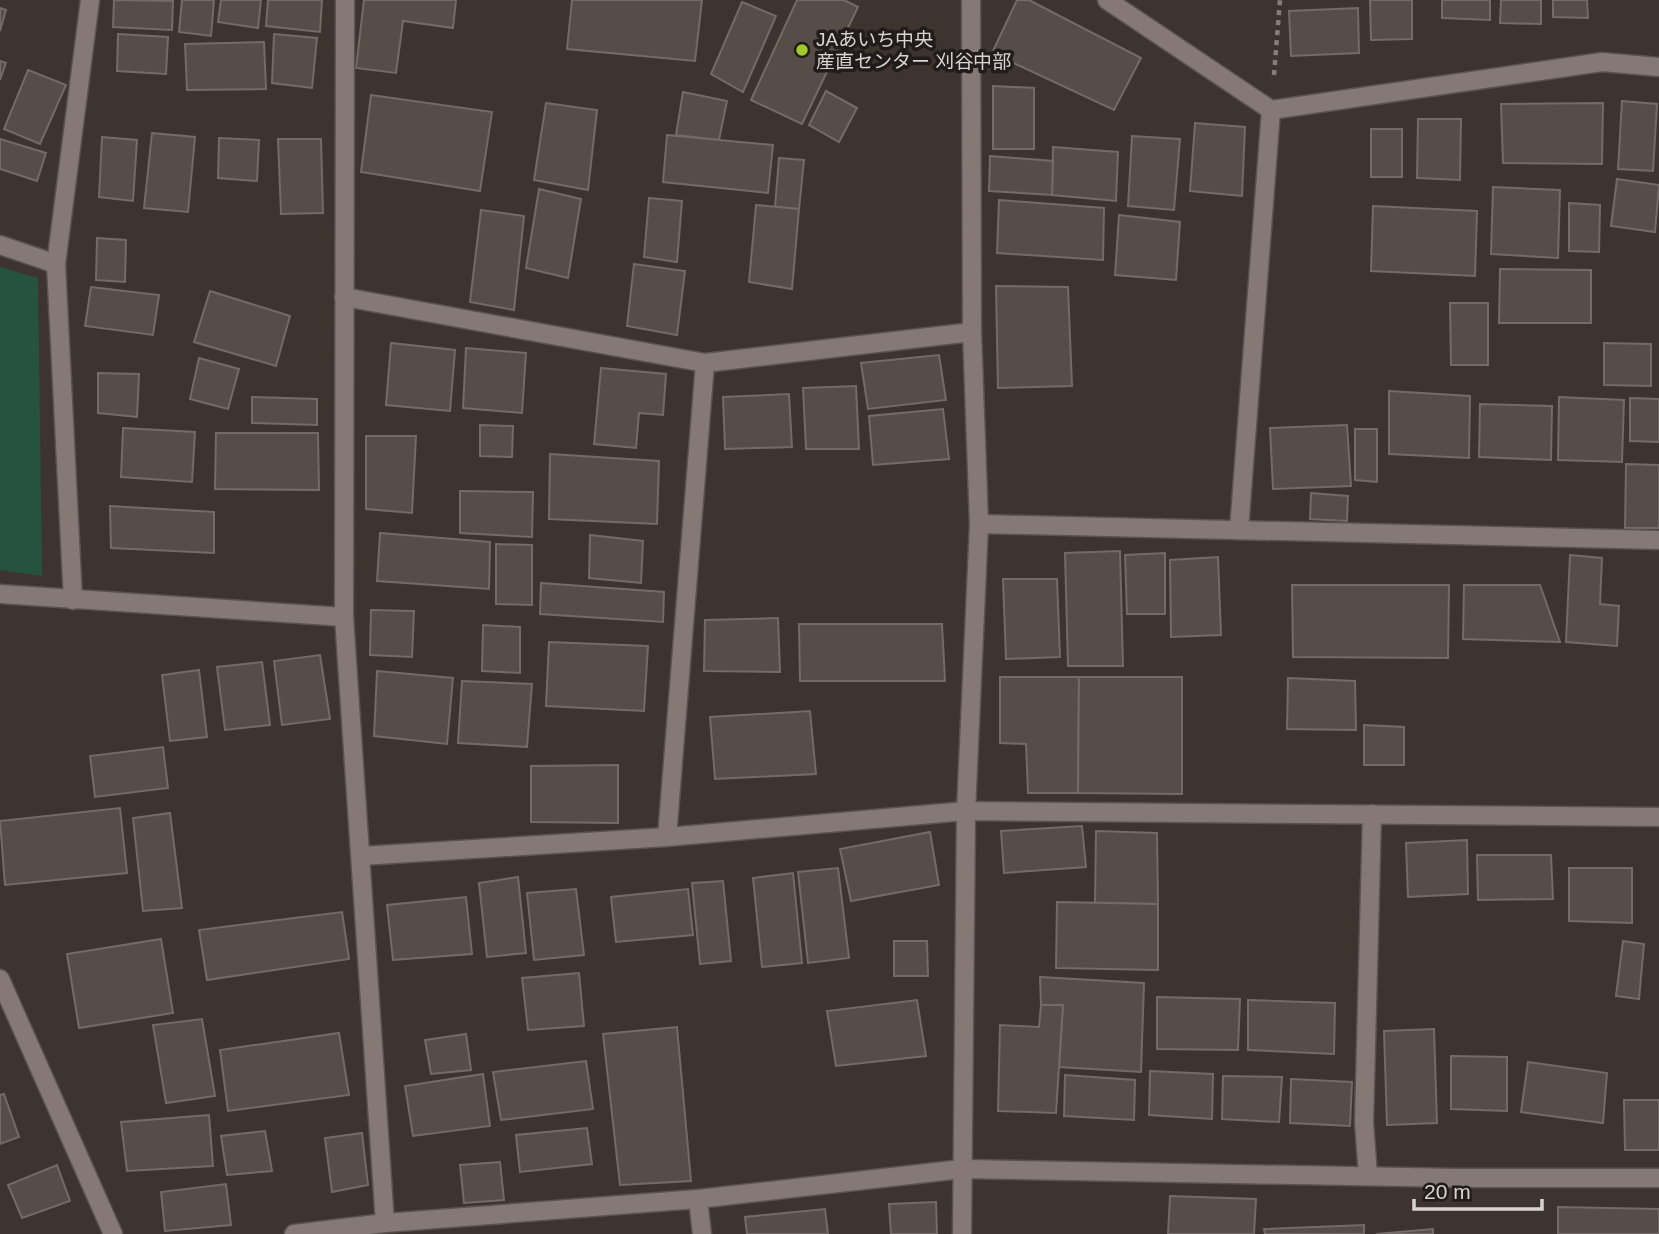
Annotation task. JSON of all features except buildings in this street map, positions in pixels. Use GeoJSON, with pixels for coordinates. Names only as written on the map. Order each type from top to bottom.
{"type":"FeatureCollection","features":[{"type":"Feature","properties":{"kind":"street"},"geometry":{"type":"LineString","coordinates":[[73,600],[56,264],[90,0]]}},
{"type":"Feature","properties":{"kind":"street"},"geometry":{"type":"LineString","coordinates":[[345,0],[344,617],[385,1223]]}},
{"type":"Feature","properties":{"kind":"street"},"geometry":{"type":"LineString","coordinates":[[962,1234],[966,811],[979,524],[972,332],[971,0]]}},
{"type":"Feature","properties":{"kind":"street"},"geometry":{"type":"LineString","coordinates":[[1107,0],[1271,110],[1602,62],[1659,67]]}},
{"type":"Feature","properties":{"kind":"street"},"geometry":{"type":"LineString","coordinates":[[1239,530],[1271,110]]}},
{"type":"Feature","properties":{"kind":"street"},"geometry":{"type":"LineString","coordinates":[[0,246],[56,264]]}},
{"type":"Feature","properties":{"kind":"street"},"geometry":{"type":"LineString","coordinates":[[344,297],[705,363],[972,332]]}},
{"type":"Feature","properties":{"kind":"street"},"geometry":{"type":"LineString","coordinates":[[667,837],[705,363]]}},
{"type":"Feature","properties":{"kind":"street"},"geometry":{"type":"LineString","coordinates":[[979,524],[1659,540]]}},
{"type":"Feature","properties":{"kind":"street"},"geometry":{"type":"LineString","coordinates":[[0,594],[344,617]]}},
{"type":"Feature","properties":{"kind":"street"},"geometry":{"type":"LineString","coordinates":[[361,856],[667,837],[966,811],[1659,817]]}},
{"type":"Feature","properties":{"kind":"street"},"geometry":{"type":"LineString","coordinates":[[1368,1176],[1364,1122],[1372,814]]}},
{"type":"Feature","properties":{"kind":"street"},"geometry":{"type":"LineString","coordinates":[[0,979],[113,1234]]}},
{"type":"Feature","properties":{"kind":"street"},"geometry":{"type":"LineString","coordinates":[[294,1234],[385,1223],[698,1199],[962,1169],[1659,1178]]}},
{"type":"Feature","properties":{"kind":"street"},"geometry":{"type":"LineString","coordinates":[[698,1199],[702,1234]]}},
{"type":"Feature","properties":{"kind":"path"},"geometry":{"type":"LineString","coordinates":[[1271,110],[1280,0]]}},
{"type":"Feature","properties":{"kind":"green space"},"geometry":{"type":"Polygon","coordinates":[[[0,267],[38,278],[42,576],[0,570],[0,267]]]}},
{"type":"Feature","properties":{"kind":"place","name":"JAあいち中央 産直センター 刈谷中部"},"geometry":{"type":"Point","coordinates":[802,50]}}]}
